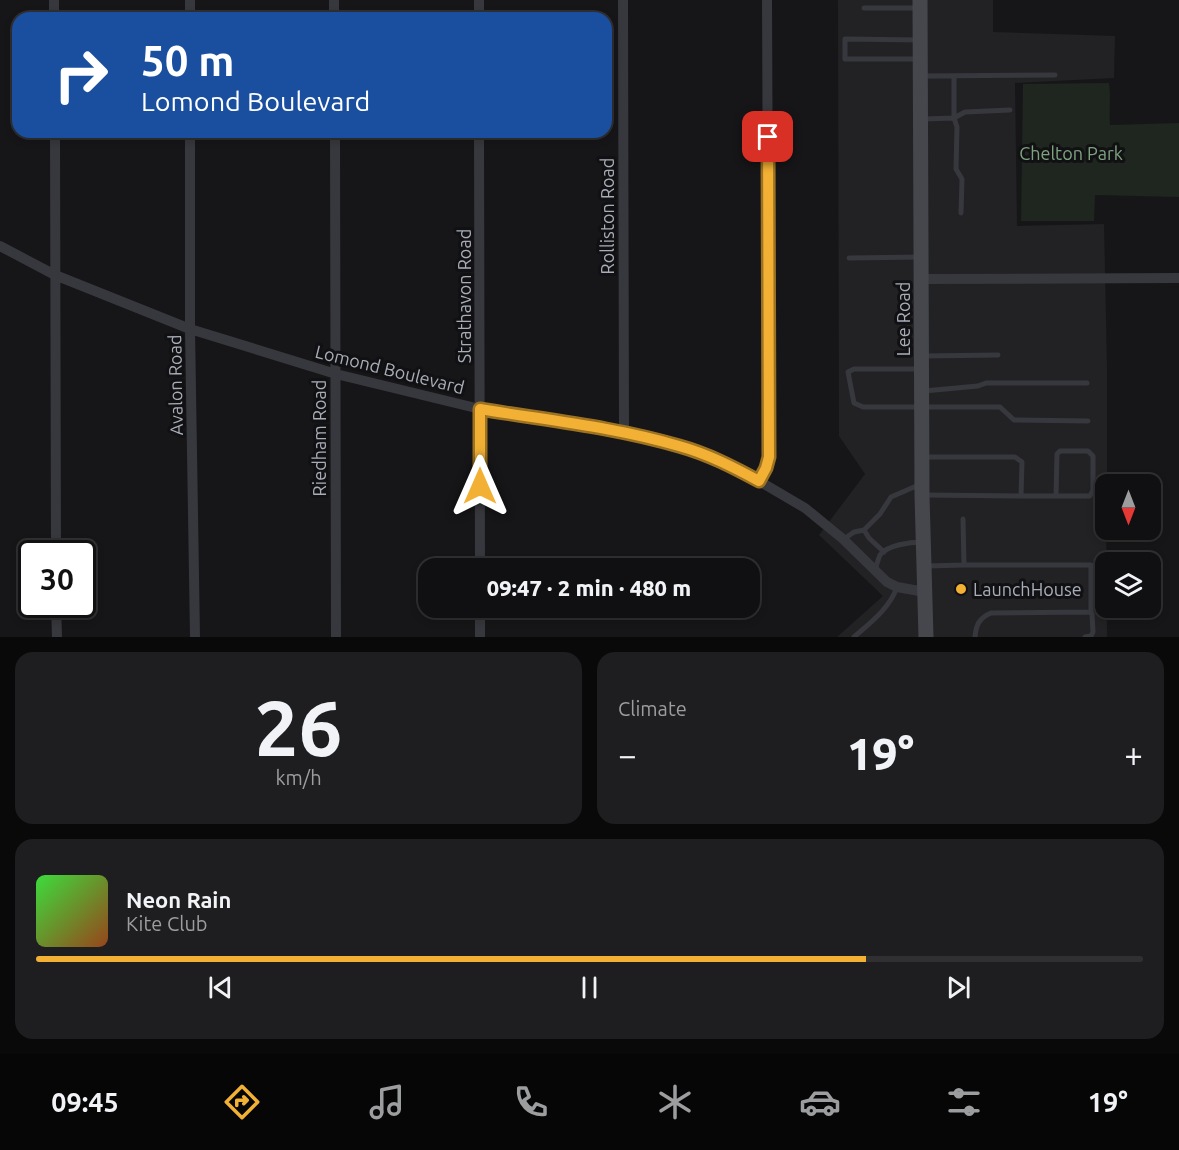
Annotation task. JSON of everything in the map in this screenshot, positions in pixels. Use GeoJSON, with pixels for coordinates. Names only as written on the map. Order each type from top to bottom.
{"type":"FeatureCollection","features":[{"type":"Feature","properties":{"kind":"main road","name":"Lee Road"},"geometry":{"type":"LineString","coordinates":[[920,4],[922,489],[926,637]]}},
{"type":"Feature","properties":{"kind":"street","name":"Rolliston Road"},"geometry":{"type":"LineString","coordinates":[[623,0],[624,433]]}},
{"type":"Feature","properties":{"kind":"street"},"geometry":{"type":"LineString","coordinates":[[759,481],[769,457],[767,0]]}},
{"type":"Feature","properties":{"kind":"street"},"geometry":{"type":"LineString","coordinates":[[55,138],[56,540]]}},
{"type":"Feature","properties":{"kind":"street","name":"Avalon Road"},"geometry":{"type":"LineString","coordinates":[[190,138],[190,329],[195,637]]}},
{"type":"Feature","properties":{"kind":"street","name":"Riedham Road"},"geometry":{"type":"LineString","coordinates":[[335,138],[336,637]]}},
{"type":"Feature","properties":{"kind":"street","name":"Strathavon Road"},"geometry":{"type":"LineString","coordinates":[[479,138],[480,558]]}},
{"type":"Feature","properties":{"kind":"street","name":"Lomond Boulevard"},"geometry":{"type":"LineString","coordinates":[[0,246],[55,275],[190,329],[336,374],[480,409],[624,433],[679,446],[717,459],[805,508],[843,539],[887,582],[897,587],[925,591]]}},
{"type":"Feature","properties":{"kind":"street"},"geometry":{"type":"LineString","coordinates":[[922,279],[1179,278]]}},
{"type":"Feature","properties":{"kind":"street"},"geometry":{"type":"LineString","coordinates":[[56,618],[57,637]]}},
{"type":"Feature","properties":{"kind":"street"},"geometry":{"type":"LineString","coordinates":[[480,618],[480,637]]}},
{"type":"Feature","properties":{"kind":"lane"},"geometry":{"type":"LineString","coordinates":[[864,8],[920,4]]}},
{"type":"Feature","properties":{"kind":"lane"},"geometry":{"type":"LineString","coordinates":[[921,40],[845,39],[845,58],[921,59]]}},
{"type":"Feature","properties":{"kind":"lane"},"geometry":{"type":"LineString","coordinates":[[921,76],[1055,75]]}},
{"type":"Feature","properties":{"kind":"lane"},"geometry":{"type":"LineString","coordinates":[[954,76],[954,118],[957,127],[956,169],[962,179],[961,213]]}},
{"type":"Feature","properties":{"kind":"lane"},"geometry":{"type":"LineString","coordinates":[[921,119],[954,118],[964,112],[1010,110]]}},
{"type":"Feature","properties":{"kind":"lane"},"geometry":{"type":"LineString","coordinates":[[849,258],[922,257]]}},
{"type":"Feature","properties":{"kind":"lane"},"geometry":{"type":"LineString","coordinates":[[999,355],[854,369],[848,372],[854,403],[862,406],[922,399],[986,383],[1087,383]]}},
{"type":"Feature","properties":{"kind":"lane"},"geometry":{"type":"LineString","coordinates":[[922,399],[1000,407],[1014,420],[1088,422]]}},
{"type":"Feature","properties":{"kind":"lane"},"geometry":{"type":"LineString","coordinates":[[843,539],[854,532],[864,530],[880,514],[891,497],[922,489],[1022,496],[1056,496],[1090,496],[1093,490],[1093,456],[1088,451],[1060,451],[1057,454],[1056,496]]}},
{"type":"Feature","properties":{"kind":"lane"},"geometry":{"type":"LineString","coordinates":[[922,457],[1015,457],[1022,462],[1022,496]]}},
{"type":"Feature","properties":{"kind":"lane"},"geometry":{"type":"LineString","coordinates":[[963,519],[964,565]]}},
{"type":"Feature","properties":{"kind":"lane"},"geometry":{"type":"LineString","coordinates":[[864,530],[884,552]]}},
{"type":"Feature","properties":{"kind":"lane"},"geometry":{"type":"LineString","coordinates":[[875,571],[880,555],[884,552],[907,542],[923,542]]}},
{"type":"Feature","properties":{"kind":"lane"},"geometry":{"type":"LineString","coordinates":[[924,566],[1090,565],[1093,632],[1090,636],[1085,637]]}},
{"type":"Feature","properties":{"kind":"lane"},"geometry":{"type":"LineString","coordinates":[[854,637],[894,597],[897,587]]}},
{"type":"Feature","properties":{"kind":"lane"},"geometry":{"type":"LineString","coordinates":[[975,637],[979,621],[991,613],[1091,612]]}},
{"type":"Feature","properties":{"kind":"shaded area"},"geometry":{"type":"Polygon","coordinates":[[[838,0],[993,0],[993,32],[1115,36],[1114,78],[1015,83],[1017,226],[1104,224],[1107,474],[1095,474],[1095,540],[1106,540],[1106,552],[1095,552],[1095,618],[1107,618],[1107,637],[837,637],[883,596],[819,535],[865,474],[839,436],[838,0]]]}},
{"type":"Feature","properties":{"kind":"green space","name":"Chelton Park"},"geometry":{"type":"Polygon","coordinates":[[[1109,83],[1110,125],[1179,123],[1179,197],[1095,195],[1094,221],[1021,221],[1023,84],[1109,83]]]}},
{"type":"Feature","properties":{"kind":"place","name":"LaunchHouse"},"geometry":{"type":"Point","coordinates":[961,589]}},
{"type":"Feature","properties":{"kind":"route"},"geometry":{"type":"LineString","coordinates":[[480,486],[480,409],[624,433],[679,446],[717,459],[759,481],[769,457],[768,137]]}}]}
